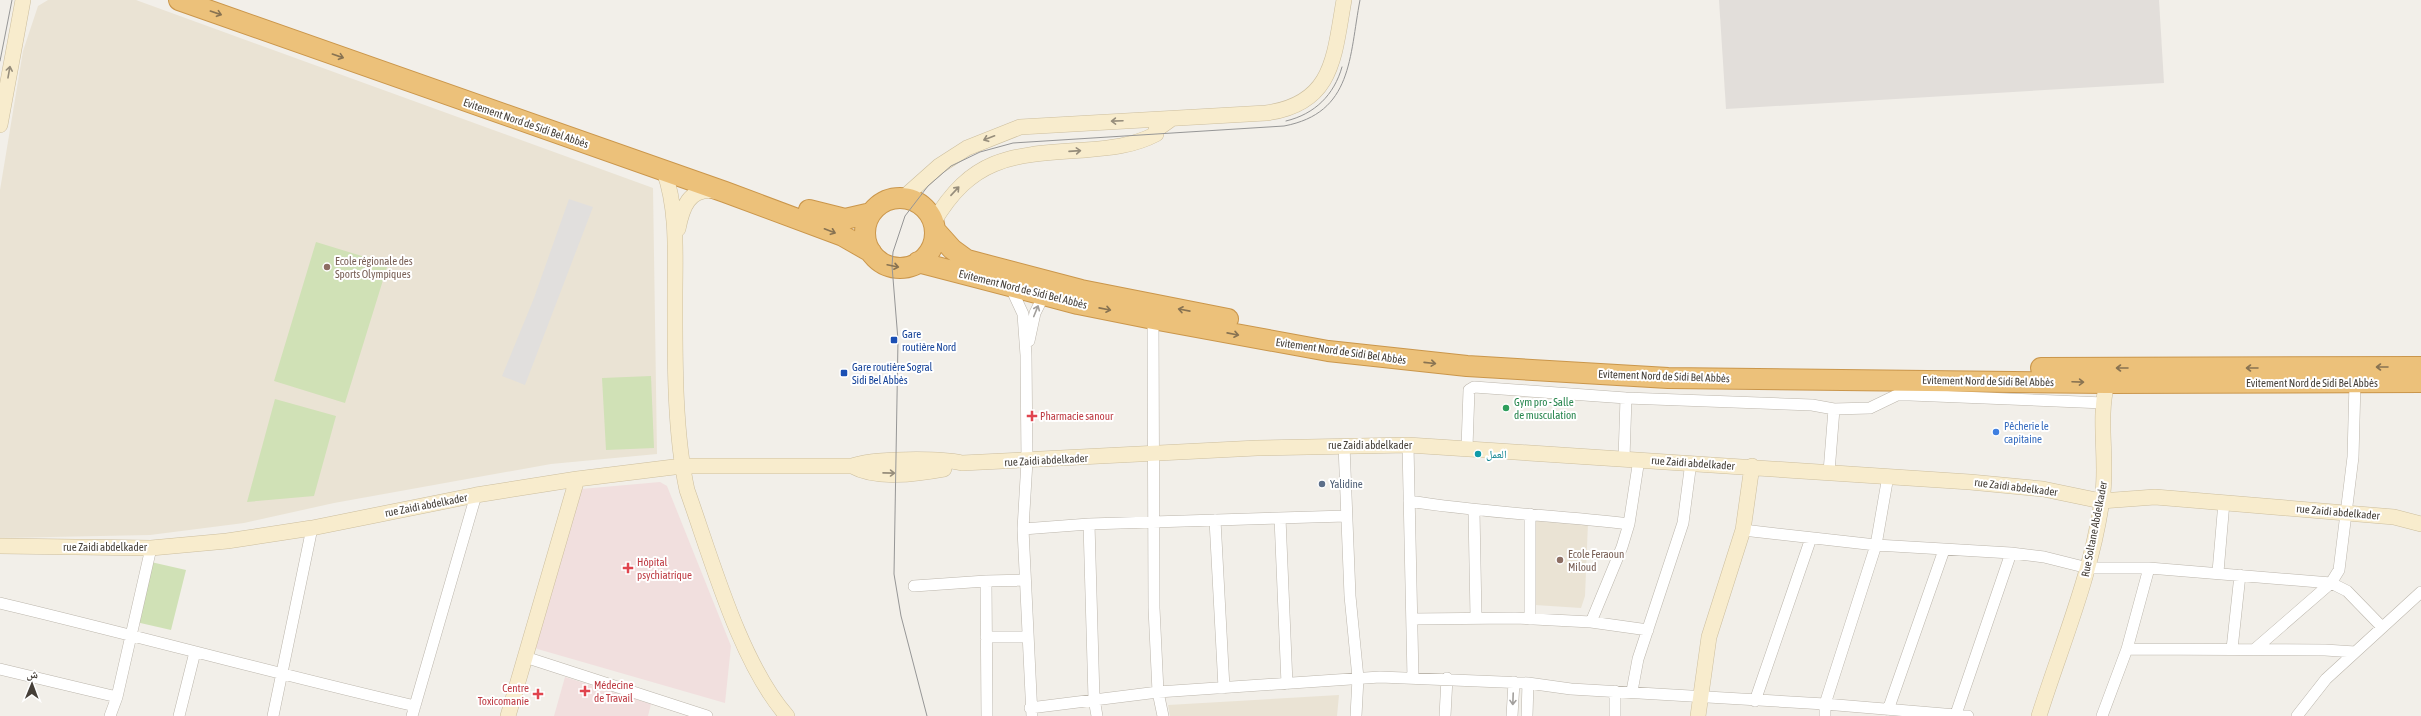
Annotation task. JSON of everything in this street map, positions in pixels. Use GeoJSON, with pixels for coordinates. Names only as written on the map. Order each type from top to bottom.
{"type":"FeatureCollection","features":[{"type":"Feature","properties":{"kind":"highway","name":"Evitement Nord de Sidi Bel Abbès"},"geometry":{"type":"LineString","coordinates":[[179,0],[725,192],[843,236],[871,252]]}},
{"type":"Feature","properties":{"kind":"highway","name":"Evitement Nord de Sidi Bel Abbès"},"geometry":{"type":"LineString","coordinates":[[219,0],[825,216],[845,219],[871,213]]}},
{"type":"Feature","properties":{"kind":"highway"},"geometry":{"type":"LineString","coordinates":[[903,198],[912,200],[924,207],[934,226],[931,248],[918,262],[901,267],[892,266],[882,262],[871,252],[865,237],[867,220],[871,213],[885,202],[903,198]]}},
{"type":"Feature","properties":{"kind":"highway","name":"Evitement Nord de Sidi Bel Abbès"},"geometry":{"type":"LineString","coordinates":[[934,226],[952,249],[967,260],[1081,290],[1328,338],[1467,353],[1668,365],[2184,369],[2421,367]]}},
{"type":"Feature","properties":{"kind":"highway","name":"Evitement Nord de Sidi Bel Abbès"},"geometry":{"type":"LineString","coordinates":[[918,262],[1044,296],[1153,319],[1328,351],[1466,366],[1638,376],[2107,383],[2421,382]]}},
{"type":"Feature","properties":{"kind":"main road"},"geometry":{"type":"LineString","coordinates":[[0,125],[23,0]]}},
{"type":"Feature","properties":{"kind":"main road"},"geometry":{"type":"LineString","coordinates":[[903,198],[950,158],[966,148],[1004,132],[1034,125],[1170,120],[1281,111],[1304,101],[1320,87],[1326,78],[1332,61],[1344,0]]}},
{"type":"Feature","properties":{"kind":"main road"},"geometry":{"type":"LineString","coordinates":[[934,226],[948,199],[967,179],[981,169],[998,162],[1034,153],[1108,148],[1141,142],[1156,134],[1156,130],[1170,120]]}},
{"type":"Feature","properties":{"kind":"main road"},"geometry":{"type":"LineString","coordinates":[[1138,121],[1141,142]]}},
{"type":"Feature","properties":{"kind":"main road"},"geometry":{"type":"LineString","coordinates":[[664,171],[669,191],[675,242],[675,345],[682,466],[687,490],[744,643],[770,692],[787,716]]}},
{"type":"Feature","properties":{"kind":"main road"},"geometry":{"type":"LineString","coordinates":[[675,242],[681,214],[688,200],[703,190],[725,192]]}},
{"type":"Feature","properties":{"kind":"main road","name":"Rue Soltane Abdelkader"},"geometry":{"type":"LineString","coordinates":[[2039,716],[2088,568],[2104,478],[2104,403],[2107,383]]}},
{"type":"Feature","properties":{"kind":"main road","name":"rue Zaidi abdelkader"},"geometry":{"type":"LineString","coordinates":[[0,546],[151,548],[227,541],[312,528],[476,495],[578,479],[682,466],[852,466],[868,473],[896,473],[940,470],[962,463],[1344,445],[1467,447],[1752,466],[2043,489],[2101,501],[2155,497],[2224,502],[2394,517],[2421,524]]}},
{"type":"Feature","properties":{"kind":"main road"},"geometry":{"type":"LineString","coordinates":[[1698,716],[1708,637],[1743,530],[1752,466]]}},
{"type":"Feature","properties":{"kind":"main road"},"geometry":{"type":"LineString","coordinates":[[508,716],[578,479]]}},
{"type":"Feature","properties":{"kind":"street"},"geometry":{"type":"LineString","coordinates":[[1010,286],[1023,314],[1026,355],[1027,461],[1024,528],[1031,712],[1094,698],[1158,692],[1358,678],[1447,678],[1528,683],[1571,689],[1632,691],[1755,701],[1825,704],[1968,716]]}},
{"type":"Feature","properties":{"kind":"street"},"geometry":{"type":"LineString","coordinates":[[1026,355],[1035,313],[1044,296]]}},
{"type":"Feature","properties":{"kind":"street"},"geometry":{"type":"LineString","coordinates":[[1153,319],[1154,608],[1158,692],[1163,716]]}},
{"type":"Feature","properties":{"kind":"street"},"geometry":{"type":"LineString","coordinates":[[1624,458],[1632,398],[1638,376]]}},
{"type":"Feature","properties":{"kind":"street"},"geometry":{"type":"LineString","coordinates":[[2255,649],[2331,583],[2337,575],[2341,564],[2353,457],[2355,383]]}},
{"type":"Feature","properties":{"kind":"street"},"geometry":{"type":"LineString","coordinates":[[1467,447],[1469,390],[1474,388],[1632,398],[1812,405],[1834,409],[1863,410],[1897,395],[2104,403]]}},
{"type":"Feature","properties":{"kind":"street"},"geometry":{"type":"LineString","coordinates":[[1829,472],[1834,409]]}},
{"type":"Feature","properties":{"kind":"street"},"geometry":{"type":"LineString","coordinates":[[1344,445],[1350,596],[1358,678],[1356,716]]}},
{"type":"Feature","properties":{"kind":"street"},"geometry":{"type":"LineString","coordinates":[[1408,445],[1413,678]]}},
{"type":"Feature","properties":{"kind":"street"},"geometry":{"type":"LineString","coordinates":[[1591,622],[1622,548],[1629,524],[1639,459]]}},
{"type":"Feature","properties":{"kind":"street"},"geometry":{"type":"LineString","coordinates":[[1632,691],[1635,673],[1648,630],[1683,523],[1691,462]]}},
{"type":"Feature","properties":{"kind":"street"},"geometry":{"type":"LineString","coordinates":[[1825,716],[1825,704],[1876,545],[1888,476]]}},
{"type":"Feature","properties":{"kind":"street"},"geometry":{"type":"LineString","coordinates":[[0,603],[130,634],[413,711],[476,495]]}},
{"type":"Feature","properties":{"kind":"street"},"geometry":{"type":"LineString","coordinates":[[1409,501],[1474,511],[1530,514],[1629,524]]}},
{"type":"Feature","properties":{"kind":"street"},"geometry":{"type":"LineString","coordinates":[[2218,572],[2224,502]]}},
{"type":"Feature","properties":{"kind":"street"},"geometry":{"type":"LineString","coordinates":[[1474,511],[1476,617]]}},
{"type":"Feature","properties":{"kind":"street"},"geometry":{"type":"LineString","coordinates":[[1530,514],[1530,619]]}},
{"type":"Feature","properties":{"kind":"street"},"geometry":{"type":"LineString","coordinates":[[1024,528],[1089,524],[1346,516]]}},
{"type":"Feature","properties":{"kind":"street"},"geometry":{"type":"LineString","coordinates":[[1280,518],[1287,684]]}},
{"type":"Feature","properties":{"kind":"street"},"geometry":{"type":"LineString","coordinates":[[1214,520],[1224,688]]}},
{"type":"Feature","properties":{"kind":"street"},"geometry":{"type":"LineString","coordinates":[[1089,524],[1094,698],[1097,716]]}},
{"type":"Feature","properties":{"kind":"street"},"geometry":{"type":"LineString","coordinates":[[273,716],[312,528]]}},
{"type":"Feature","properties":{"kind":"street"},"geometry":{"type":"LineString","coordinates":[[1743,530],[1876,545],[2011,553],[2044,557],[2088,568],[2149,568],[2218,572],[2331,583],[2347,591],[2382,627]]}},
{"type":"Feature","properties":{"kind":"street"},"geometry":{"type":"LineString","coordinates":[[1755,701],[1811,538]]}},
{"type":"Feature","properties":{"kind":"street"},"geometry":{"type":"LineString","coordinates":[[110,716],[117,697],[130,634],[151,548]]}},
{"type":"Feature","properties":{"kind":"street"},"geometry":{"type":"LineString","coordinates":[[1888,710],[1944,550]]}},
{"type":"Feature","properties":{"kind":"street"},"geometry":{"type":"LineString","coordinates":[[1956,714],[2011,553]]}},
{"type":"Feature","properties":{"kind":"street"},"geometry":{"type":"LineString","coordinates":[[2102,716],[2127,649],[2149,568]]}},
{"type":"Feature","properties":{"kind":"street"},"geometry":{"type":"LineString","coordinates":[[2232,649],[2240,575]]}},
{"type":"Feature","properties":{"kind":"street"},"geometry":{"type":"LineString","coordinates":[[914,586],[1025,580]]}},
{"type":"Feature","properties":{"kind":"street"},"geometry":{"type":"LineString","coordinates":[[986,581],[987,716]]}},
{"type":"Feature","properties":{"kind":"street"},"geometry":{"type":"LineString","coordinates":[[2297,716],[2326,679],[2421,592]]}},
{"type":"Feature","properties":{"kind":"street"},"geometry":{"type":"LineString","coordinates":[[1412,619],[1476,617],[1530,619],[1591,622],[1648,630]]}},
{"type":"Feature","properties":{"kind":"street"},"geometry":{"type":"LineString","coordinates":[[986,637],[1027,638]]}},
{"type":"Feature","properties":{"kind":"street"},"geometry":{"type":"LineString","coordinates":[[2127,649],[2255,649],[2355,652]]}},
{"type":"Feature","properties":{"kind":"street"},"geometry":{"type":"LineString","coordinates":[[179,716],[195,652]]}},
{"type":"Feature","properties":{"kind":"street"},"geometry":{"type":"LineString","coordinates":[[526,658],[707,716]]}},
{"type":"Feature","properties":{"kind":"street"},"geometry":{"type":"LineString","coordinates":[[0,669],[117,697]]}},
{"type":"Feature","properties":{"kind":"street"},"geometry":{"type":"LineString","coordinates":[[1445,716],[1447,678]]}},
{"type":"Feature","properties":{"kind":"street"},"geometry":{"type":"LineString","coordinates":[[1512,716],[1514,682]]}},
{"type":"Feature","properties":{"kind":"street"},"geometry":{"type":"LineString","coordinates":[[1527,716],[1528,683]]}},
{"type":"Feature","properties":{"kind":"street"},"geometry":{"type":"LineString","coordinates":[[1615,716],[1616,691]]}},
{"type":"Feature","properties":{"kind":"shaded area","name":"Ecole régionale des Sports Olympiques"},"geometry":{"type":"Polygon","coordinates":[[[48,0],[136,0],[653,188],[657,454],[551,464],[334,503],[244,523],[150,535],[0,538],[0,190],[23,51],[38,6],[48,0]]]}},
{"type":"Feature","properties":{"kind":"shaded area"},"geometry":{"type":"Polygon","coordinates":[[[1719,0],[2159,0],[2164,83],[1726,109],[1719,0]]]}},
{"type":"Feature","properties":{"kind":"shaded area"},"geometry":{"type":"Polygon","coordinates":[[[569,199],[593,207],[525,385],[502,376],[534,298],[569,199]]]}},
{"type":"Feature","properties":{"kind":"shaded area","name":"Hôpital psychiatrique"},"geometry":{"type":"Polygon","coordinates":[[[660,482],[667,486],[731,646],[725,703],[534,648],[581,489],[660,482]]]}},
{"type":"Feature","properties":{"kind":"shaded area","name":"Ecole Feraoun Miloud"},"geometry":{"type":"Polygon","coordinates":[[[1533,520],[1588,523],[1585,596],[1581,608],[1535,605],[1533,520]]]}},
{"type":"Feature","properties":{"kind":"shaded area","name":"Médecine de Travail"},"geometry":{"type":"Polygon","coordinates":[[[565,677],[651,704],[648,716],[554,716],[565,677]]]}},
{"type":"Feature","properties":{"kind":"shaded area"},"geometry":{"type":"Polygon","coordinates":[[[1339,695],[1337,716],[1170,716],[1168,705],[1339,695]]]}},
{"type":"Feature","properties":{"kind":"green space"},"geometry":{"type":"Polygon","coordinates":[[[316,242],[388,264],[345,403],[274,381],[316,242]]]}},
{"type":"Feature","properties":{"kind":"green space"},"geometry":{"type":"Polygon","coordinates":[[[651,376],[654,448],[606,450],[602,378],[651,376]]]}},
{"type":"Feature","properties":{"kind":"green space"},"geometry":{"type":"Polygon","coordinates":[[[275,399],[336,416],[314,496],[247,502],[275,399]]]}},
{"type":"Feature","properties":{"kind":"green space"},"geometry":{"type":"Polygon","coordinates":[[[151,562],[186,570],[171,630],[136,622],[151,562]]]}},
{"type":"Feature","properties":{"kind":"tram line"},"geometry":{"type":"LineString","coordinates":[[0,61],[12,0]]}},
{"type":"Feature","properties":{"kind":"tram line"},"geometry":{"type":"LineString","coordinates":[[927,716],[901,616],[894,574],[898,340],[892,266],[893,252],[905,216],[928,186],[951,166],[980,152],[1013,143],[1284,126],[1307,119],[1323,109],[1335,95],[1344,80],[1353,42],[1360,0]]}},
{"type":"Feature","properties":{"kind":"tram line"},"geometry":{"type":"LineString","coordinates":[[1286,121],[1306,114],[1322,102],[1334,86],[1342,67]]}},
{"type":"Feature","properties":{"kind":"place","name":"Ecole régionale des Sports Olympiques"},"geometry":{"type":"Point","coordinates":[327,267]}},
{"type":"Feature","properties":{"kind":"place","name":"Gare routière Nord"},"geometry":{"type":"Point","coordinates":[894,340]}},
{"type":"Feature","properties":{"kind":"place","name":"Gare routière Sogral Sidi Bel Abbès"},"geometry":{"type":"Point","coordinates":[844,373]}},
{"type":"Feature","properties":{"kind":"place","name":"Gym pro - Salle de musculation"},"geometry":{"type":"Point","coordinates":[1506,408]}},
{"type":"Feature","properties":{"kind":"place","name":"Pharmacie sanour"},"geometry":{"type":"Point","coordinates":[1032,416]}},
{"type":"Feature","properties":{"kind":"place","name":"Pêcherie le capitaine"},"geometry":{"type":"Point","coordinates":[1996,432]}},
{"type":"Feature","properties":{"kind":"place","name":"العمل"},"geometry":{"type":"Point","coordinates":[1478,454]}},
{"type":"Feature","properties":{"kind":"place","name":"Yalidine"},"geometry":{"type":"Point","coordinates":[1322,484]}},
{"type":"Feature","properties":{"kind":"place","name":"Ecole Feraoun Miloud"},"geometry":{"type":"Point","coordinates":[1560,560]}},
{"type":"Feature","properties":{"kind":"place","name":"Hôpital psychiatrique"},"geometry":{"type":"Point","coordinates":[628,568]}},
{"type":"Feature","properties":{"kind":"place","name":"Médecine de Travail"},"geometry":{"type":"Point","coordinates":[585,691]}},
{"type":"Feature","properties":{"kind":"place","name":"Centre Toxicomanie"},"geometry":{"type":"Point","coordinates":[538,694]}}]}
